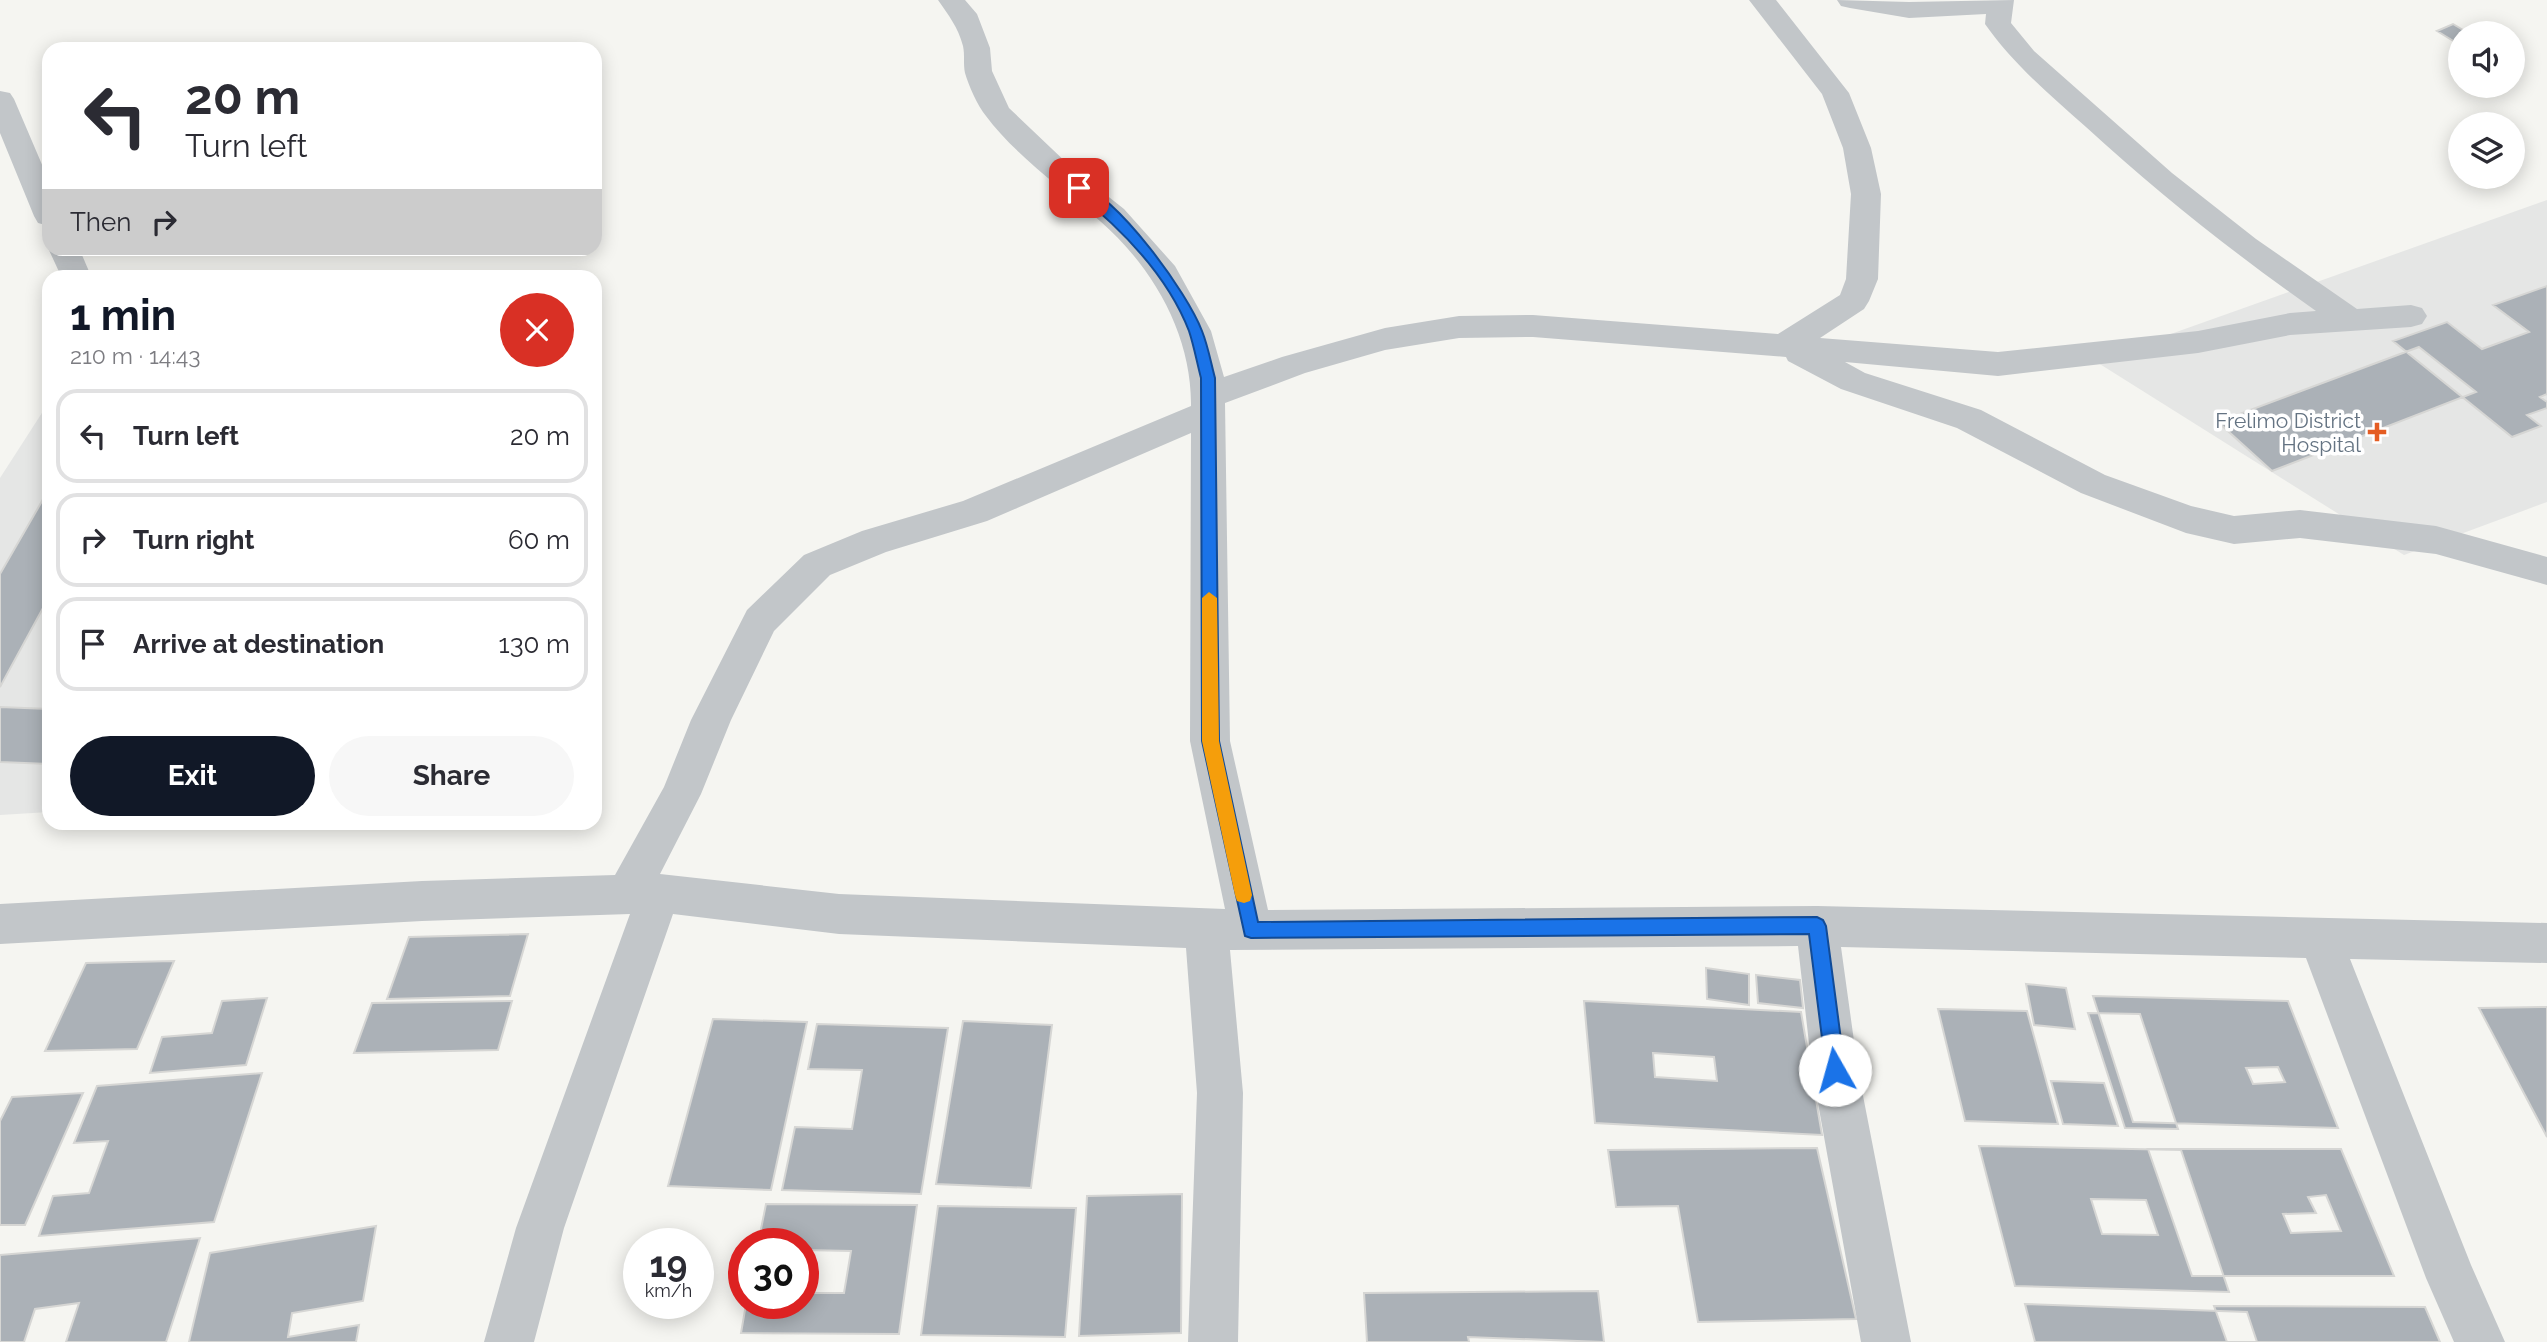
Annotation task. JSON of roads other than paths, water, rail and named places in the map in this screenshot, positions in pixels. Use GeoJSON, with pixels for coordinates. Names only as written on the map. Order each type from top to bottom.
{"type":"FeatureCollection","features":[{"type":"Feature","properties":{"kind":"street"},"geometry":{"type":"LineString","coordinates":[[953,0],[964,14],[977,48],[978,71],[997,111],[1061,174],[1113,216],[1164,273],[1195,331],[1208,378],[1210,741],[1228,930],[1213,1342]]}},
{"type":"Feature","properties":{"kind":"street"},"geometry":{"type":"LineString","coordinates":[[1762,0],[1835,93],[1857,148],[1866,194],[1862,279],[1853,301],[1785,345]]}},
{"type":"Feature","properties":{"kind":"street"},"geometry":{"type":"LineString","coordinates":[[1850,0],[1909,10],[2000,3],[1998,24],[2024,57],[2162,180],[2245,246],[2351,320]]}},
{"type":"Feature","properties":{"kind":"street"},"geometry":{"type":"LineString","coordinates":[[0,99],[42,199]]}},
{"type":"Feature","properties":{"kind":"street"},"geometry":{"type":"LineString","coordinates":[[509,1342],[540,1228],[643,893],[681,794],[711,720],[760,621],[817,565],[875,541],[974,511],[1121,447],[1294,365],[1385,339],[1459,327],[1533,326],[1998,364],[2185,343],[2290,324],[2410,316]]}},
{"type":"Feature","properties":{"kind":"street"},"geometry":{"type":"LineString","coordinates":[[1785,345],[1853,381],[1969,419],[2093,484],[2186,519],[2234,530],[2300,524],[2436,540],[2547,571]]}},
{"type":"Feature","properties":{"kind":"street"},"geometry":{"type":"LineString","coordinates":[[0,924],[422,901],[643,893],[838,914],[1228,930],[1817,926],[2547,943]]}},
{"type":"Feature","properties":{"kind":"street"},"geometry":{"type":"LineString","coordinates":[[1817,926],[1835,1070],[1886,1342]]}},
{"type":"Feature","properties":{"kind":"street"},"geometry":{"type":"LineString","coordinates":[[2320,938],[2451,1278],[2480,1342]]}},
{"type":"Feature","properties":{"kind":"place","name":"Frelimo District Hospital"},"geometry":{"type":"Point","coordinates":[2377,432]}}]}
